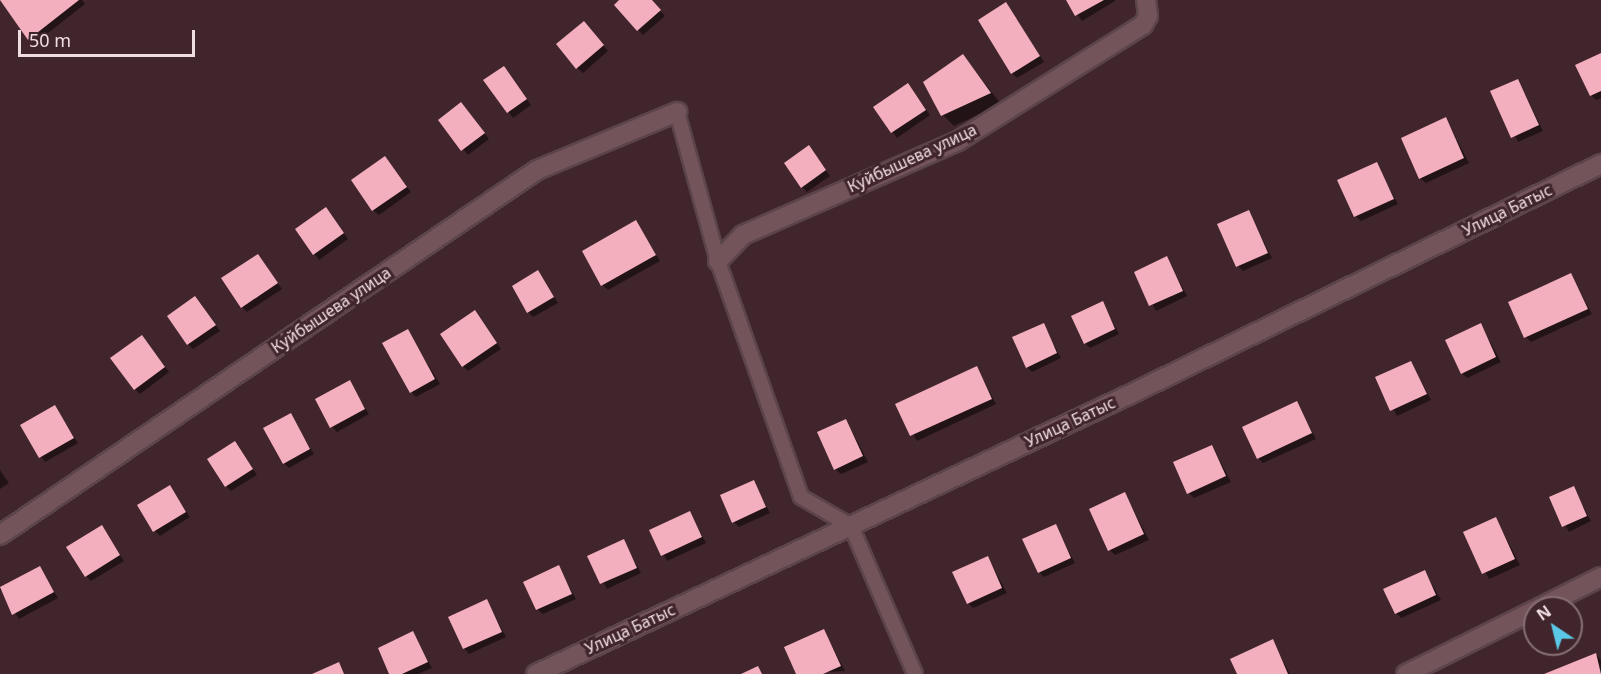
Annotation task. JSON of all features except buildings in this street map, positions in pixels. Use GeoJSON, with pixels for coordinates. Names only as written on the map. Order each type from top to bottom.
{"type":"FeatureCollection","features":[{"type":"Feature","properties":{"kind":"street","name":"Куйбышева улица"},"geometry":{"type":"LineString","coordinates":[[718,261],[743,235],[958,141],[1143,25],[1148,16],[1146,0]]}},
{"type":"Feature","properties":{"kind":"street","name":"Куйбышева улица"},"geometry":{"type":"LineString","coordinates":[[0,535],[537,170],[677,112]]}},
{"type":"Feature","properties":{"kind":"street","name":"Улица Батыс"},"geometry":{"type":"LineString","coordinates":[[536,674],[850,526],[1601,164]]}},
{"type":"Feature","properties":{"kind":"street"},"geometry":{"type":"LineString","coordinates":[[1563,596],[1601,577]]}},
{"type":"Feature","properties":{"kind":"street"},"geometry":{"type":"LineString","coordinates":[[1406,674],[1523,616]]}},
{"type":"Feature","properties":{"kind":"lane"},"geometry":{"type":"LineString","coordinates":[[677,112],[718,261],[801,498],[850,526],[915,674]]}}]}
